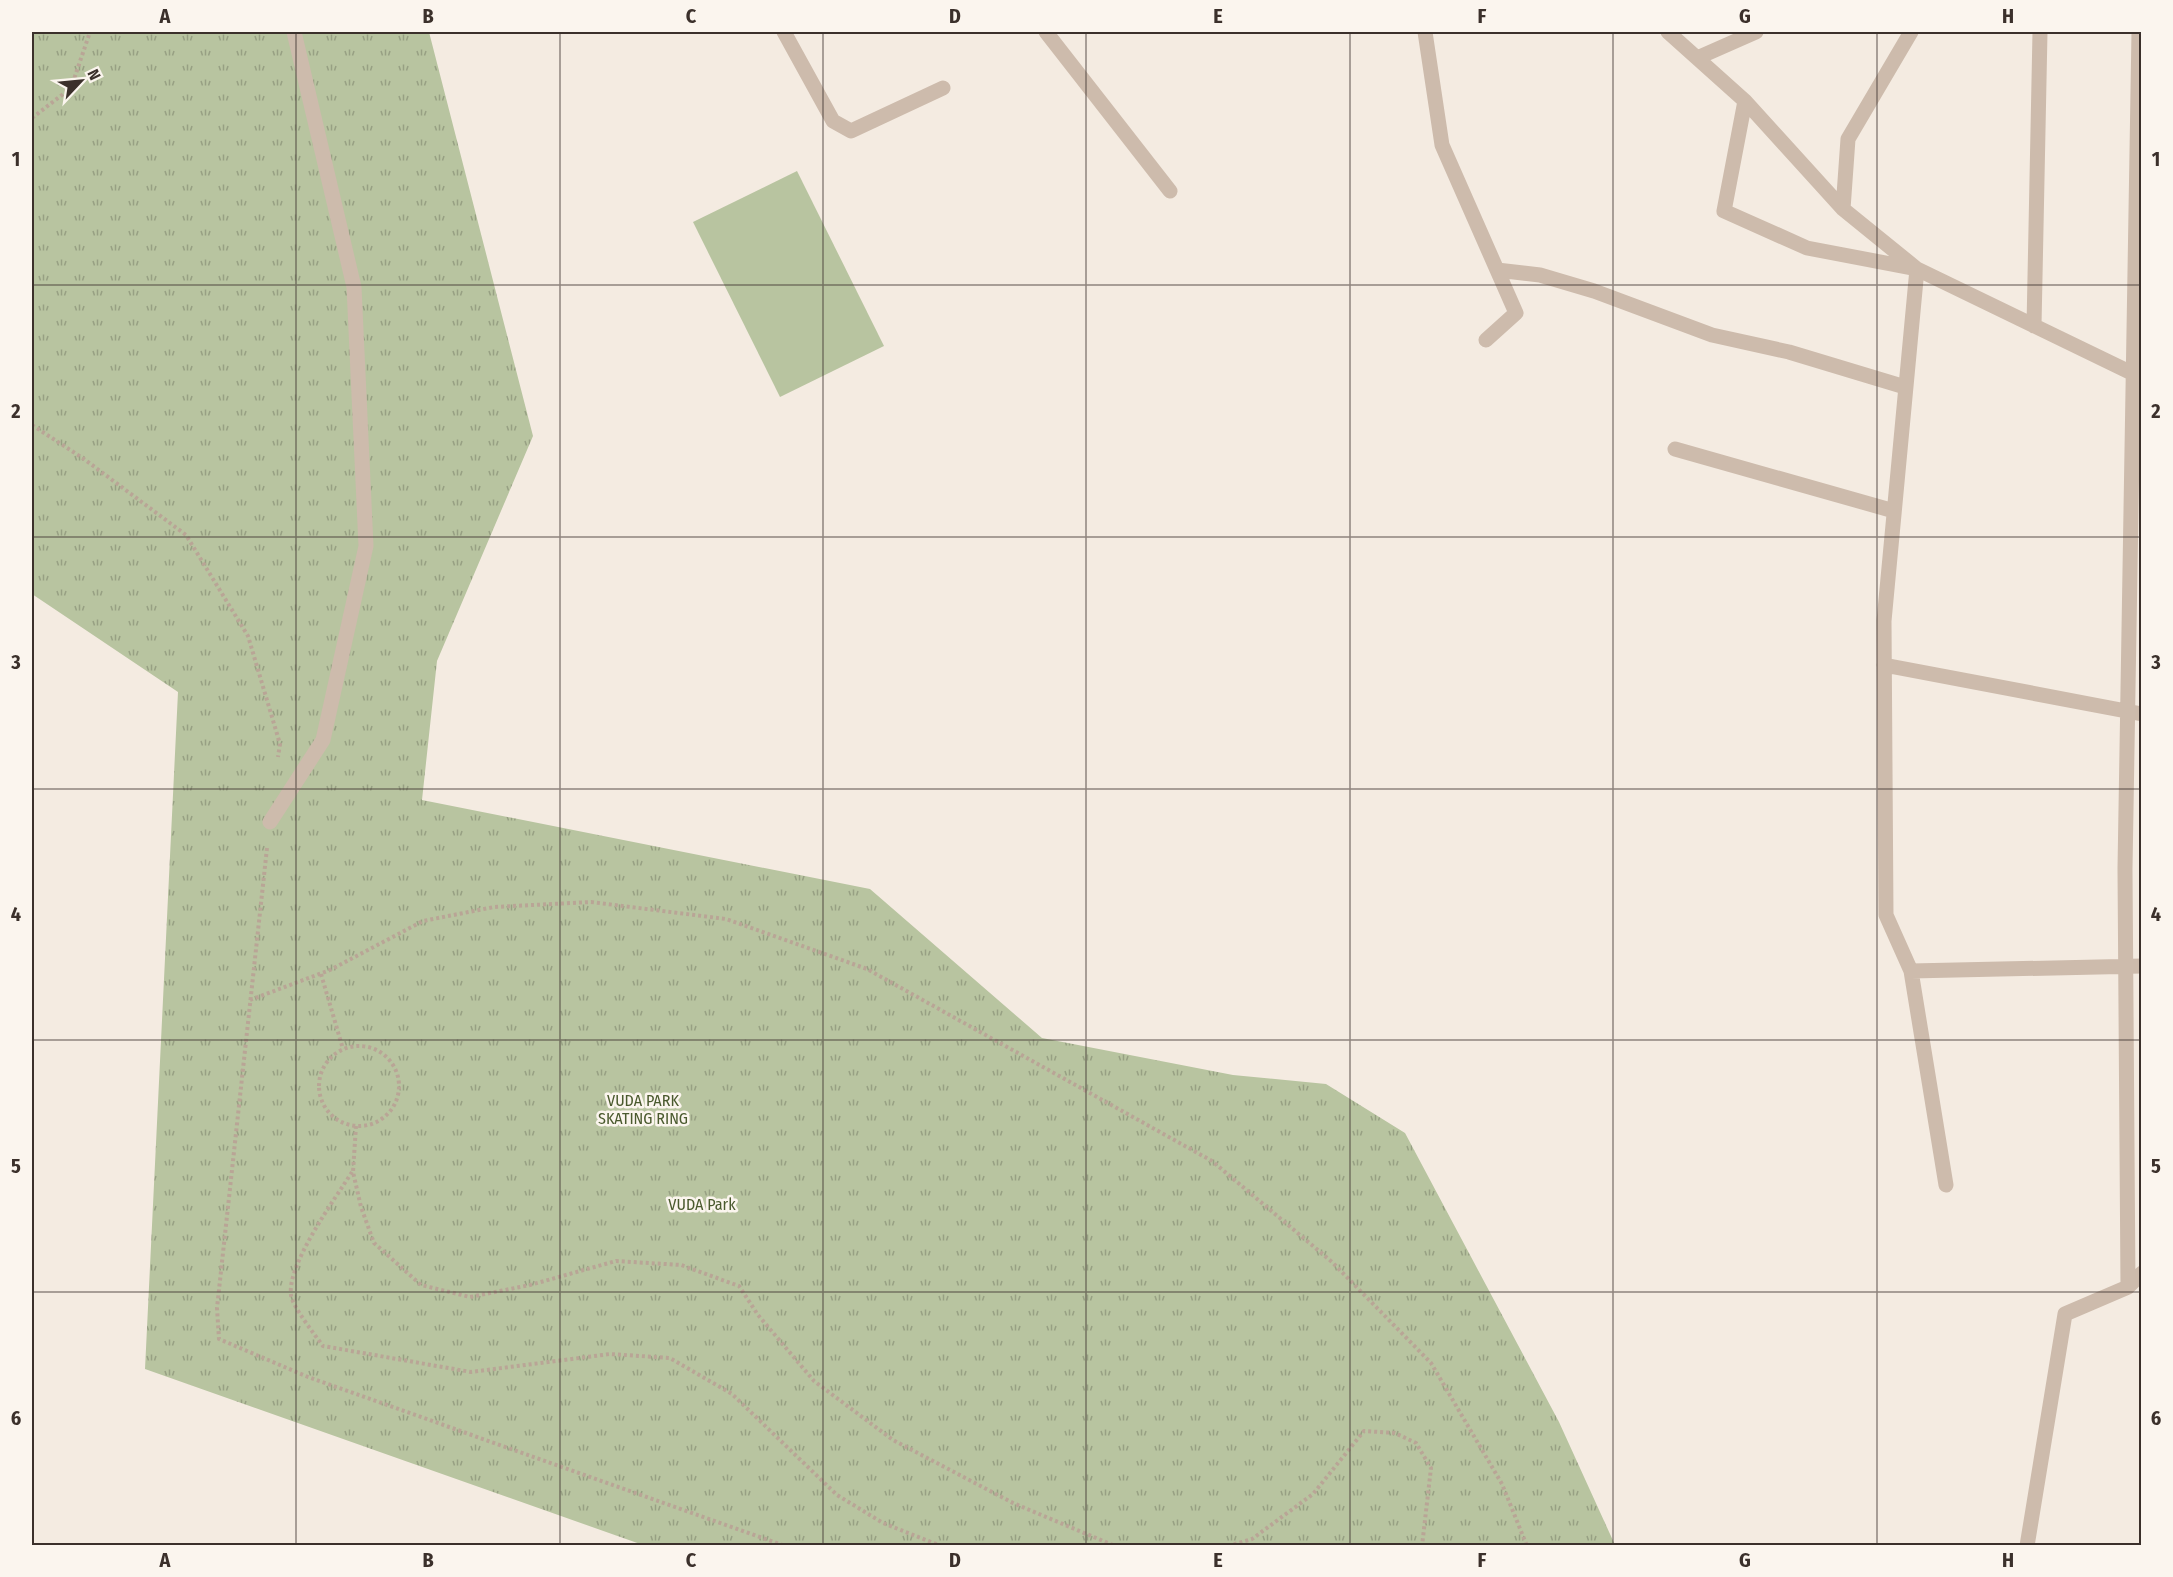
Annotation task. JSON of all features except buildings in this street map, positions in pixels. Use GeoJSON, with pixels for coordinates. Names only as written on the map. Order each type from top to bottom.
{"type":"FeatureCollection","features":[{"type":"Feature","properties":{"kind":"street"},"geometry":{"type":"LineString","coordinates":[[270,822],[323,740],[366,546],[354,287],[294,32]]}},
{"type":"Feature","properties":{"kind":"street"},"geometry":{"type":"LineString","coordinates":[[784,32],[833,121],[851,131],[943,88]]}},
{"type":"Feature","properties":{"kind":"street"},"geometry":{"type":"LineString","coordinates":[[1046,32],[1170,191]]}},
{"type":"Feature","properties":{"kind":"street"},"geometry":{"type":"LineString","coordinates":[[1425,32],[1442,145],[1516,313],[1486,340]]}},
{"type":"Feature","properties":{"kind":"street"},"geometry":{"type":"LineString","coordinates":[[1668,32],[1745,101],[1843,209],[1917,269],[2137,376]]}},
{"type":"Feature","properties":{"kind":"street"},"geometry":{"type":"LineString","coordinates":[[1697,58],[1756,32]]}},
{"type":"Feature","properties":{"kind":"street"},"geometry":{"type":"LineString","coordinates":[[1843,209],[1848,139],[1911,32]]}},
{"type":"Feature","properties":{"kind":"street"},"geometry":{"type":"LineString","coordinates":[[2034,326],[2040,32]]}},
{"type":"Feature","properties":{"kind":"street"},"geometry":{"type":"LineString","coordinates":[[2128,1287],[2125,965],[2134,713],[2139,32]]}},
{"type":"Feature","properties":{"kind":"street"},"geometry":{"type":"LineString","coordinates":[[1745,101],[1724,211],[1807,248],[1917,269]]}},
{"type":"Feature","properties":{"kind":"street"},"geometry":{"type":"LineString","coordinates":[[1917,269],[1884,621],[1886,915],[1911,971],[1946,1185]]}},
{"type":"Feature","properties":{"kind":"street"},"geometry":{"type":"LineString","coordinates":[[1497,270],[1540,275],[1594,291],[1712,335],[1789,352],[1905,387]]}},
{"type":"Feature","properties":{"kind":"street"},"geometry":{"type":"LineString","coordinates":[[1675,449],[1894,511]]}},
{"type":"Feature","properties":{"kind":"street"},"geometry":{"type":"LineString","coordinates":[[1884,665],[2134,713]]}},
{"type":"Feature","properties":{"kind":"street"},"geometry":{"type":"LineString","coordinates":[[1911,971],[2142,966]]}},
{"type":"Feature","properties":{"kind":"street"},"geometry":{"type":"LineString","coordinates":[[2027,1545],[2065,1314],[2128,1287],[2142,1273]]}},
{"type":"Feature","properties":{"kind":"path"},"geometry":{"type":"LineString","coordinates":[[32,118],[71,88],[90,32]]}},
{"type":"Feature","properties":{"kind":"path"},"geometry":{"type":"LineString","coordinates":[[32,425],[84,459],[186,535],[248,636],[280,744],[277,766]]}},
{"type":"Feature","properties":{"kind":"path"},"geometry":{"type":"LineString","coordinates":[[270,822],[217,1308],[219,1339],[308,1377],[785,1545]]}},
{"type":"Feature","properties":{"kind":"path"},"geometry":{"type":"LineString","coordinates":[[250,1000],[321,974],[423,921],[494,907],[591,902],[726,919],[867,969],[1212,1161],[1332,1262],[1431,1363],[1502,1484],[1527,1545]]}},
{"type":"Feature","properties":{"kind":"path"},"geometry":{"type":"LineString","coordinates":[[321,974],[343,1048]]}},
{"type":"Feature","properties":{"kind":"path"},"geometry":{"type":"LineString","coordinates":[[355,1045],[369,1046],[381,1051],[398,1071],[400,1084],[398,1098],[392,1111],[382,1120],[369,1125],[356,1126],[343,1123],[331,1115],[323,1104],[319,1092],[319,1078],[323,1066],[343,1048],[355,1045]]}},
{"type":"Feature","properties":{"kind":"path"},"geometry":{"type":"LineString","coordinates":[[356,1126],[353,1172],[360,1207],[374,1243],[421,1285],[470,1297],[530,1285],[616,1261],[681,1265],[739,1286],[758,1315],[814,1381],[893,1440],[1013,1503],[1115,1545]]}},
{"type":"Feature","properties":{"kind":"path"},"geometry":{"type":"LineString","coordinates":[[353,1172],[320,1221],[293,1272],[291,1296],[322,1346],[471,1372],[610,1354],[670,1358],[732,1394],[837,1495],[883,1523],[941,1545]]}},
{"type":"Feature","properties":{"kind":"path"},"geometry":{"type":"LineString","coordinates":[[1228,1545],[1252,1539],[1312,1494],[1364,1431],[1395,1433],[1416,1443],[1431,1468],[1422,1545]]}},
{"type":"Feature","properties":{"kind":"green space","name":"VUDA Park"},"geometry":{"type":"Polygon","coordinates":[[[32,32],[429,32],[533,436],[437,661],[422,800],[870,889],[1042,1038],[1233,1075],[1326,1084],[1405,1133],[1559,1422],[1615,1545],[643,1545],[145,1369],[178,692],[32,594],[32,32]]]}},
{"type":"Feature","properties":{"kind":"green space"},"geometry":{"type":"Polygon","coordinates":[[[797,171],[884,346],[780,397],[693,222],[797,171]]]}},
{"type":"Feature","properties":{"kind":"park label","name":"VUDA PARK SKATING RING"},"geometry":{"type":"Point","coordinates":[643,1109]}}]}
